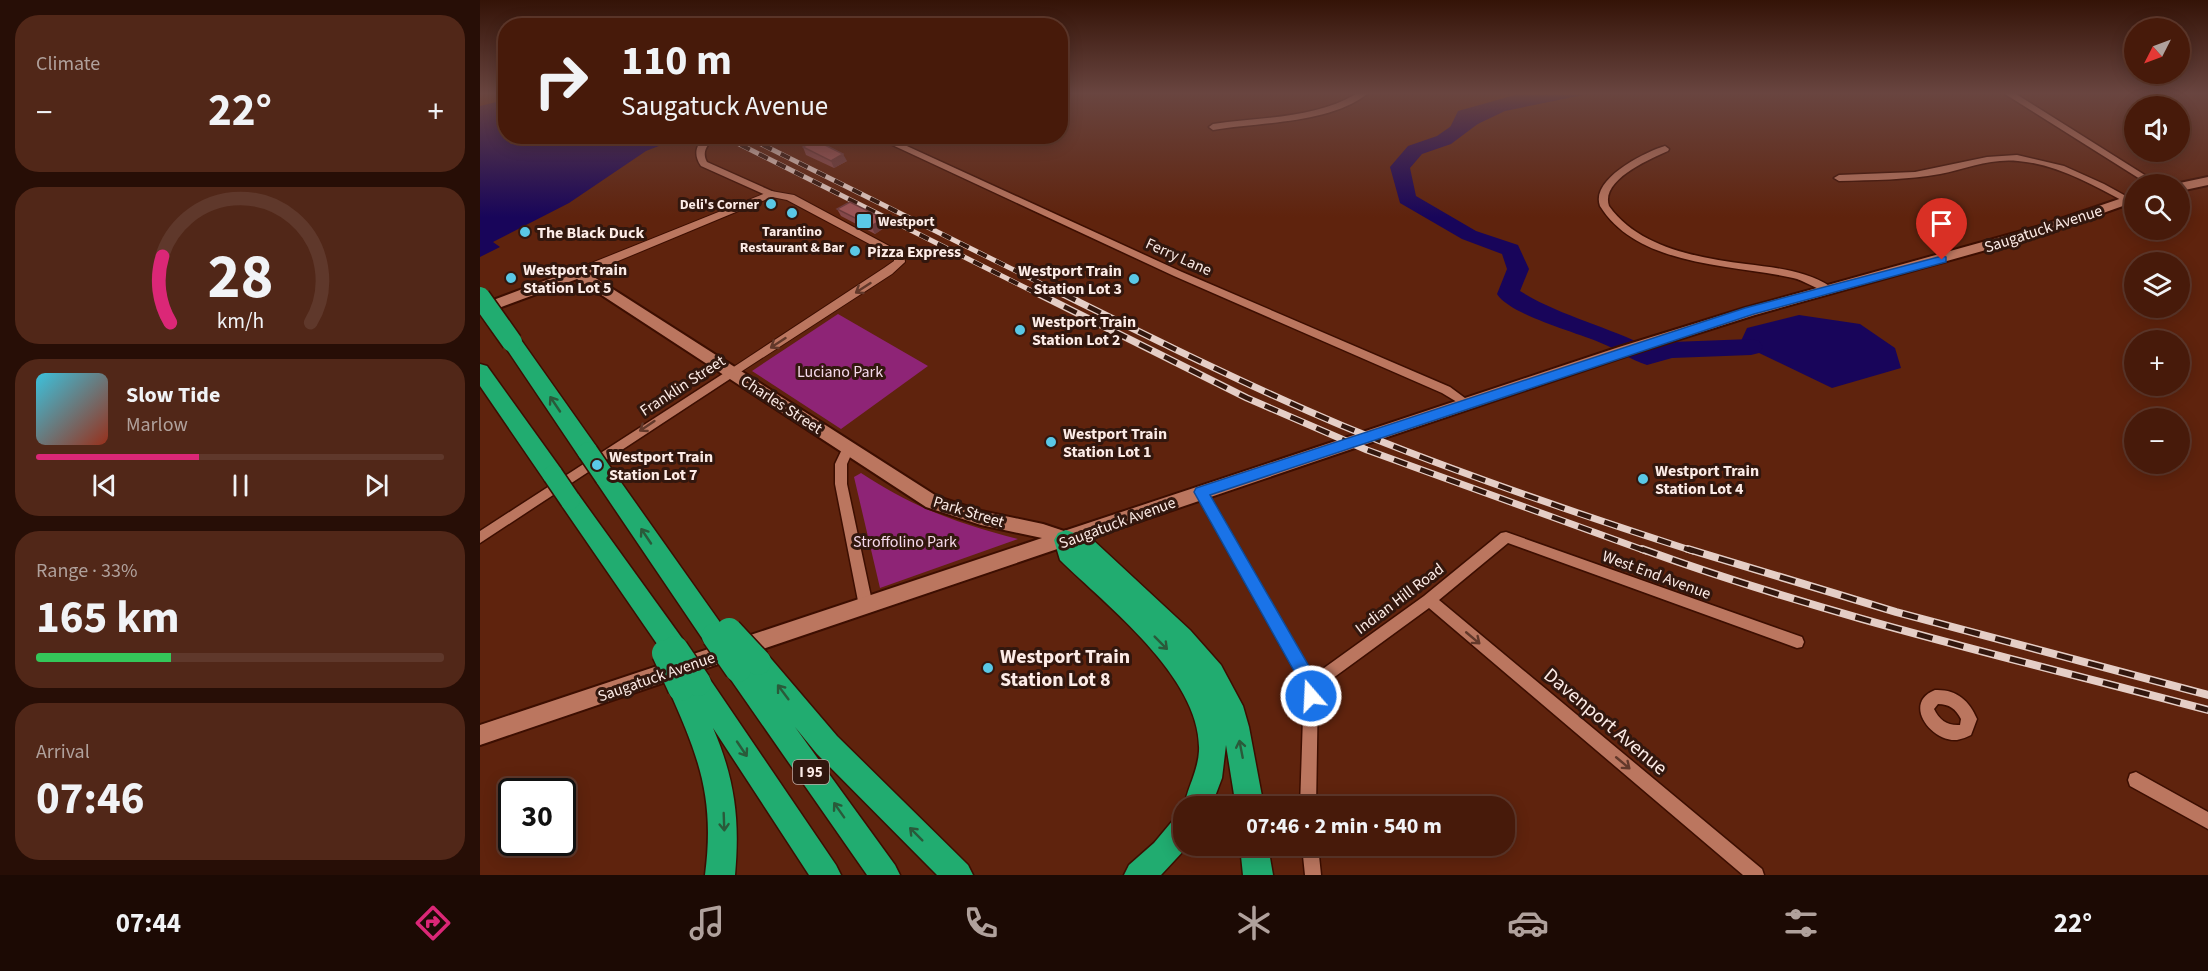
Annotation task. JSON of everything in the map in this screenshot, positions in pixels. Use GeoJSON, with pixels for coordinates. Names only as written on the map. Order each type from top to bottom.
{"type":"FeatureCollection","features":[{"type":"Feature","properties":{"kind":"highway","name":"I 95"},"geometry":{"type":"LineString","coordinates":[[480,297],[669,570],[748,666],[885,875]]}},
{"type":"Feature","properties":{"kind":"highway"},"geometry":{"type":"LineString","coordinates":[[480,371],[639,598],[689,685],[721,789],[725,830],[720,875]]}},
{"type":"Feature","properties":{"kind":"highway"},"geometry":{"type":"LineString","coordinates":[[1202,796],[1213,755],[1212,726],[1203,698],[1170,653],[1068,553],[1066,540],[1085,547],[1181,638],[1212,673],[1230,706],[1248,796]]}},
{"type":"Feature","properties":{"kind":"highway"},"geometry":{"type":"LineString","coordinates":[[748,666],[958,875]]}},
{"type":"Feature","properties":{"kind":"highway","name":"I 95"},"geometry":{"type":"LineString","coordinates":[[689,685],[826,875]]}},
{"type":"Feature","properties":{"kind":"highway"},"geometry":{"type":"LineString","coordinates":[[1138,875],[1173,843]]}},
{"type":"Feature","properties":{"kind":"highway"},"geometry":{"type":"LineString","coordinates":[[1255,856],[1258,875]]}},
{"type":"Feature","properties":{"kind":"main road"},"geometry":{"type":"LineString","coordinates":[[2190,185],[2208,181]]}},
{"type":"Feature","properties":{"kind":"main road","name":"Saugatuck Avenue"},"geometry":{"type":"LineString","coordinates":[[480,735],[1642,345],[1827,289],[1965,253],[2045,229],[2124,201]]}},
{"type":"Feature","properties":{"kind":"main road"},"geometry":{"type":"LineString","coordinates":[[480,310],[578,273]]}},
{"type":"Feature","properties":{"kind":"main road","name":"Charles Street"},"geometry":{"type":"LineString","coordinates":[[578,273],[848,448]]}},
{"type":"Feature","properties":{"kind":"main road","name":"Park Street"},"geometry":{"type":"LineString","coordinates":[[848,448],[932,502],[981,518],[1043,531],[1066,540]]}},
{"type":"Feature","properties":{"kind":"street"},"geometry":{"type":"LineString","coordinates":[[2075,135],[2138,174]]}},
{"type":"Feature","properties":{"kind":"street"},"geometry":{"type":"LineString","coordinates":[[705,144],[699,157],[704,164],[771,194]]}},
{"type":"Feature","properties":{"kind":"street","name":"Ferry Lane"},"geometry":{"type":"LineString","coordinates":[[894,144],[1178,274],[1446,390],[1467,404]]}},
{"type":"Feature","properties":{"kind":"street"},"geometry":{"type":"LineString","coordinates":[[1665,149],[1627,168],[1609,185],[1603,202],[1615,219],[1633,234],[1679,252],[1714,263],[1794,273],[1827,289]]}},
{"type":"Feature","properties":{"kind":"street"},"geometry":{"type":"LineString","coordinates":[[1839,178],[1914,174],[1940,171],[1984,159],[2014,158],[2068,169],[2124,196]]}},
{"type":"Feature","properties":{"kind":"street"},"geometry":{"type":"LineString","coordinates":[[578,273],[771,194]]}},
{"type":"Feature","properties":{"kind":"street","name":"Franklin Street"},"geometry":{"type":"LineString","coordinates":[[480,538],[882,275],[901,259],[896,252],[790,197],[771,194]]}},
{"type":"Feature","properties":{"kind":"street"},"geometry":{"type":"LineString","coordinates":[[848,448],[841,464],[841,478],[866,606]]}},
{"type":"Feature","properties":{"kind":"street"},"geometry":{"type":"LineString","coordinates":[[1201,492],[1311,686],[1308,796]]}},
{"type":"Feature","properties":{"kind":"street","name":"Indian Hill Road"},"geometry":{"type":"LineString","coordinates":[[1311,686],[1429,600],[1506,537]]}},
{"type":"Feature","properties":{"kind":"street","name":"West End Avenue"},"geometry":{"type":"LineString","coordinates":[[1506,537],[1797,642]]}},
{"type":"Feature","properties":{"kind":"street","name":"Davenport Avenue"},"geometry":{"type":"LineString","coordinates":[[1429,600],[1756,875]]}},
{"type":"Feature","properties":{"kind":"street"},"geometry":{"type":"LineString","coordinates":[[2136,780],[2208,821]]}},
{"type":"Feature","properties":{"kind":"street"},"geometry":{"type":"LineString","coordinates":[[1311,856],[1313,875]]}},
{"type":"Feature","properties":{"kind":"green space","name":"Luciano Park"},"geometry":{"type":"Polygon","coordinates":[[[838,314],[928,366],[841,429],[752,371],[838,314]]]}},
{"type":"Feature","properties":{"kind":"green space","name":"Stroffolino Park"},"geometry":{"type":"Polygon","coordinates":[[[861,473],[899,496],[936,513],[1018,539],[880,588],[854,477],[861,473]]]}},
{"type":"Feature","properties":{"kind":"shaded area"},"geometry":{"type":"Polygon","coordinates":[[[480,135],[498,135],[498,144],[664,144],[646,151],[569,203],[493,242],[500,247],[480,257],[480,135]]]}},
{"type":"Feature","properties":{"kind":"shaded area"},"geometry":{"type":"Polygon","coordinates":[[[1799,315],[1860,324],[1895,348],[1901,368],[1832,388],[1757,352],[1741,341],[1747,328],[1799,315]]]}},
{"type":"Feature","properties":{"kind":"building"},"geometry":{"type":"Polygon","coordinates":[[[808,144],[823,144],[843,154],[831,161],[803,147],[808,144]]]}},
{"type":"Feature","properties":{"kind":"building"},"geometry":{"type":"Polygon","coordinates":[[[850,202],[884,219],[871,226],[837,209],[850,202]]]}},
{"type":"Feature","properties":{"kind":"waterway"},"geometry":{"type":"LineString","coordinates":[[1451,135],[1444,140],[1415,150],[1400,167],[1407,199],[1469,235],[1511,250],[1518,269],[1508,294],[1531,308],[1612,338],[1647,357],[1672,350],[1751,347]]}},
{"type":"Feature","properties":{"kind":"railway"},"geometry":{"type":"LineString","coordinates":[[739,144],[1042,296]]}},
{"type":"Feature","properties":{"kind":"railway"},"geometry":{"type":"LineString","coordinates":[[761,144],[1066,296]]}},
{"type":"Feature","properties":{"kind":"railway"},"geometry":{"type":"LineString","coordinates":[[1039,294],[1247,398],[1367,450],[1646,551]]}},
{"type":"Feature","properties":{"kind":"railway"},"geometry":{"type":"LineString","coordinates":[[1063,294],[1237,379],[1343,426],[1517,492],[1693,551]]}},
{"type":"Feature","properties":{"kind":"railway"},"geometry":{"type":"LineString","coordinates":[[1642,549],[1853,616],[2208,710]]}},
{"type":"Feature","properties":{"kind":"railway"},"geometry":{"type":"LineString","coordinates":[[1688,549],[1896,612],[2208,695]]}},
{"type":"Feature","properties":{"kind":"place","name":"Deli's Corner"},"geometry":{"type":"Point","coordinates":[771,204]}},
{"type":"Feature","properties":{"kind":"place","name":"Tarantino Restaurant & Bar"},"geometry":{"type":"Point","coordinates":[792,213]}},
{"type":"Feature","properties":{"kind":"place","name":"Westport"},"geometry":{"type":"Point","coordinates":[864,221]}},
{"type":"Feature","properties":{"kind":"place","name":"The Black Duck"},"geometry":{"type":"Point","coordinates":[525,232]}},
{"type":"Feature","properties":{"kind":"place","name":"Pizza Express"},"geometry":{"type":"Point","coordinates":[855,251]}},
{"type":"Feature","properties":{"kind":"place","name":"Westport Train Station Lot 5"},"geometry":{"type":"Point","coordinates":[511,278]}},
{"type":"Feature","properties":{"kind":"place","name":"Westport Train Station Lot 3"},"geometry":{"type":"Point","coordinates":[1134,279]}},
{"type":"Feature","properties":{"kind":"place","name":"Westport Train Station Lot 2"},"geometry":{"type":"Point","coordinates":[1020,330]}},
{"type":"Feature","properties":{"kind":"place","name":"Westport Train Station Lot 1"},"geometry":{"type":"Point","coordinates":[1051,442]}},
{"type":"Feature","properties":{"kind":"place","name":"Westport Train Station Lot 7"},"geometry":{"type":"Point","coordinates":[597,465]}},
{"type":"Feature","properties":{"kind":"place","name":"Westport Train Station Lot 4"},"geometry":{"type":"Point","coordinates":[1643,479]}},
{"type":"Feature","properties":{"kind":"place","name":"Westport Train Station Lot 8"},"geometry":{"type":"Point","coordinates":[988,668]}},
{"type":"Feature","properties":{"kind":"route"},"geometry":{"type":"LineString","coordinates":[[1311,696],[1311,686],[1201,492],[1750,311],[1942,260]]}}]}
